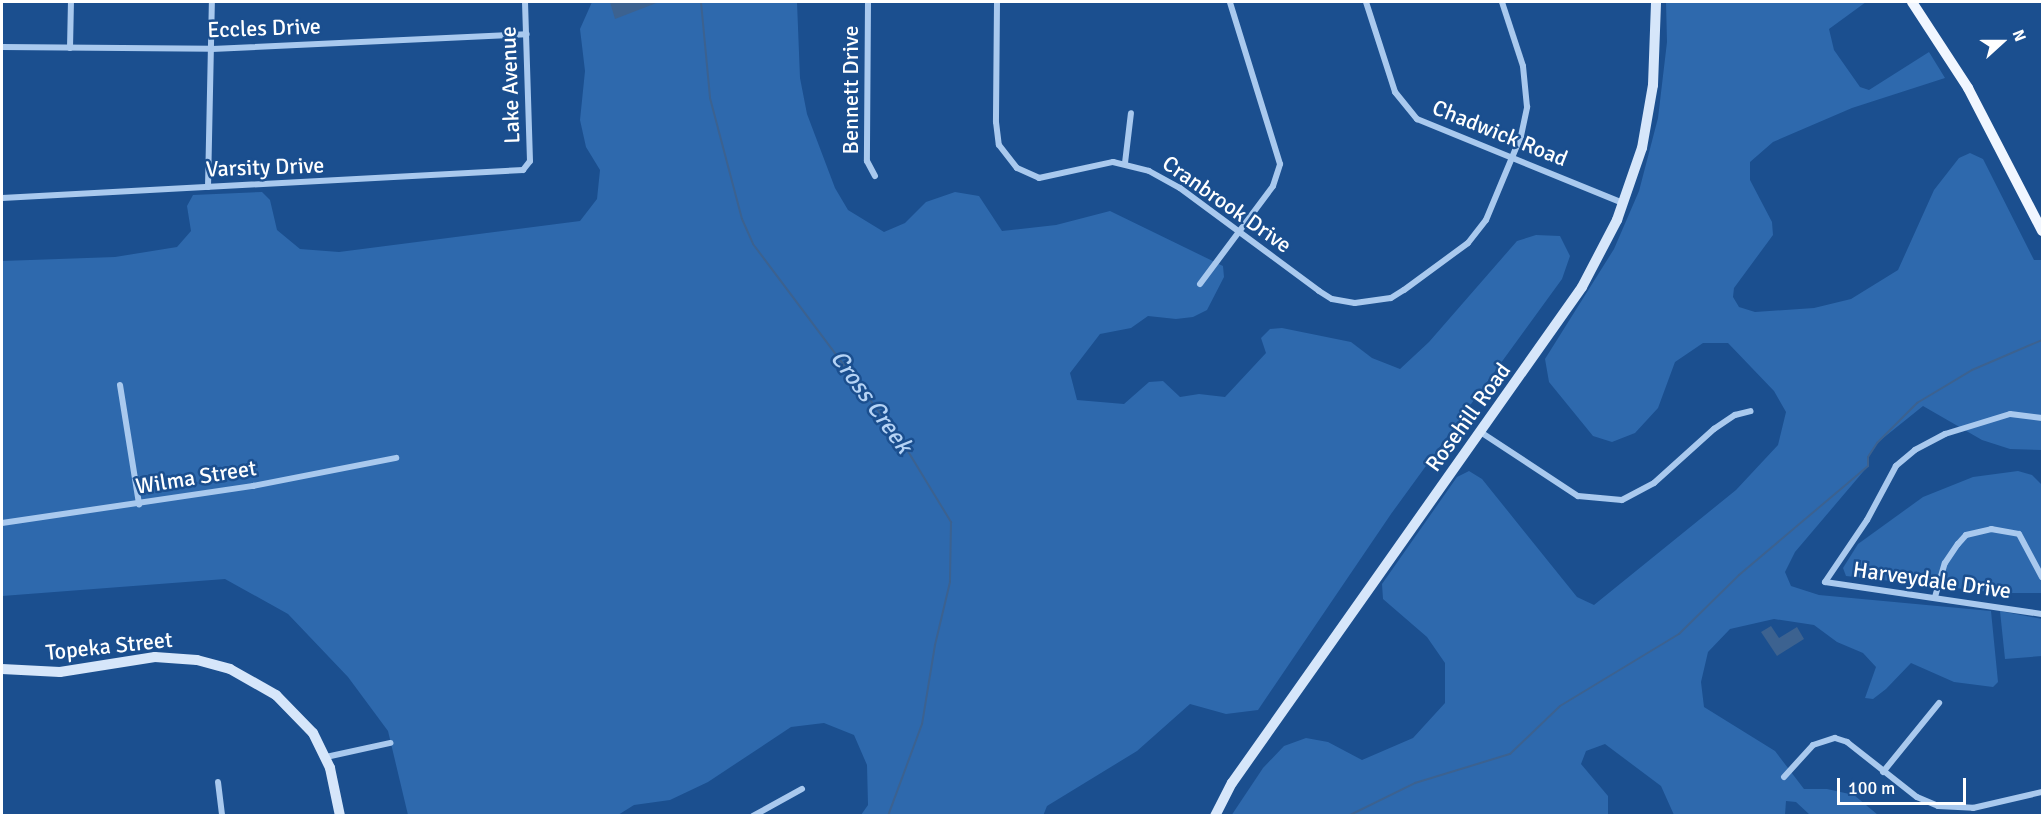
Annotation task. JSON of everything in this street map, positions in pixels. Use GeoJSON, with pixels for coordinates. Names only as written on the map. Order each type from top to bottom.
{"type":"FeatureCollection","features":[{"type":"Feature","properties":{"kind":"main road","name":"Rosehill Road"},"geometry":{"type":"LineString","coordinates":[[1215,816],[1232,783],[1482,433],[1582,287],[1624,203],[1649,120],[1656,2]]}},
{"type":"Feature","properties":{"kind":"main road"},"geometry":{"type":"LineString","coordinates":[[1912,2],[1973,98],[2041,225]]}},
{"type":"Feature","properties":{"kind":"main road","name":"Topeka Street"},"geometry":{"type":"LineString","coordinates":[[2,669],[60,672],[155,657],[214,663],[247,676],[276,695],[302,719],[326,757],[340,816]]}},
{"type":"Feature","properties":{"kind":"street"},"geometry":{"type":"LineString","coordinates":[[70,48],[71,2]]}},
{"type":"Feature","properties":{"kind":"street"},"geometry":{"type":"LineString","coordinates":[[208,187],[213,2]]}},
{"type":"Feature","properties":{"kind":"street","name":"Lake Avenue"},"geometry":{"type":"LineString","coordinates":[[525,2],[530,161],[527,166]]}},
{"type":"Feature","properties":{"kind":"street","name":"Bennett Drive"},"geometry":{"type":"LineString","coordinates":[[868,2],[867,161],[875,176]]}},
{"type":"Feature","properties":{"kind":"street","name":"Cranbrook Drive"},"geometry":{"type":"LineString","coordinates":[[997,2],[996,122],[999,145],[1009,160],[1039,177],[1102,164],[1125,163],[1170,181],[1332,299],[1355,303],[1391,298],[1477,235],[1512,158],[1525,119],[1527,95],[1523,66],[1502,2]]}},
{"type":"Feature","properties":{"kind":"street"},"geometry":{"type":"LineString","coordinates":[[1200,284],[1276,181],[1280,158],[1230,2]]}},
{"type":"Feature","properties":{"kind":"street","name":"Chadwick Road"},"geometry":{"type":"LineString","coordinates":[[1366,2],[1393,87],[1408,111],[1428,124],[1624,203]]}},
{"type":"Feature","properties":{"kind":"street","name":"Eccles Drive"},"geometry":{"type":"LineString","coordinates":[[2,47],[212,49],[527,34]]}},
{"type":"Feature","properties":{"kind":"street"},"geometry":{"type":"LineString","coordinates":[[1125,163],[1131,113]]}},
{"type":"Feature","properties":{"kind":"street","name":"Varsity Drive"},"geometry":{"type":"LineString","coordinates":[[2,198],[506,174],[527,166]]}},
{"type":"Feature","properties":{"kind":"street"},"geometry":{"type":"LineString","coordinates":[[120,385],[139,504]]}},
{"type":"Feature","properties":{"kind":"street"},"geometry":{"type":"LineString","coordinates":[[1482,433],[1578,496],[1609,501],[1622,500],[1654,483],[1714,429],[1735,416],[1751,411]]}},
{"type":"Feature","properties":{"kind":"street","name":"Harveydale Drive"},"geometry":{"type":"LineString","coordinates":[[2043,418],[2010,414],[1945,434],[1915,450],[1896,466],[1867,520],[1825,579],[1850,588],[1935,597],[2043,614]]}},
{"type":"Feature","properties":{"kind":"street","name":"Wilma Street"},"geometry":{"type":"LineString","coordinates":[[2,524],[139,504],[396,459]]}},
{"type":"Feature","properties":{"kind":"street"},"geometry":{"type":"LineString","coordinates":[[1935,597],[1945,563],[1958,544],[1966,535],[1991,529],[2019,534],[2043,577]]}},
{"type":"Feature","properties":{"kind":"street"},"geometry":{"type":"LineString","coordinates":[[1883,772],[1939,703]]}},
{"type":"Feature","properties":{"kind":"street"},"geometry":{"type":"LineString","coordinates":[[1784,777],[1813,745],[1829,738],[1847,742],[1917,797],[1950,809],[1973,808],[2043,792]]}},
{"type":"Feature","properties":{"kind":"street"},"geometry":{"type":"LineString","coordinates":[[326,757],[390,743]]}},
{"type":"Feature","properties":{"kind":"street"},"geometry":{"type":"LineString","coordinates":[[218,782],[222,816]]}},
{"type":"Feature","properties":{"kind":"street"},"geometry":{"type":"LineString","coordinates":[[753,816],[802,789]]}},
{"type":"Feature","properties":{"kind":"shaded area"},"geometry":{"type":"Polygon","coordinates":[[[592,2],[797,2],[800,78],[807,114],[835,188],[848,210],[884,232],[905,223],[926,202],[955,192],[979,196],[1002,231],[1056,225],[1110,211],[1223,266],[1224,277],[1207,310],[1193,317],[1176,319],[1148,316],[1131,328],[1100,334],[1070,373],[1077,400],[1124,404],[1149,382],[1163,381],[1180,397],[1199,394],[1225,397],[1266,353],[1261,338],[1270,329],[1282,328],[1351,342],[1372,358],[1400,369],[1429,342],[1517,241],[1536,235],[1560,236],[1570,256],[1562,279],[1391,514],[1258,710],[1226,714],[1190,704],[1137,751],[1047,806],[1043,816],[861,815],[868,805],[867,765],[854,735],[824,723],[791,727],[708,782],[670,800],[634,805],[618,815],[408,815],[388,731],[348,677],[288,614],[225,579],[2,596],[2,261],[115,257],[177,247],[191,231],[187,206],[193,195],[262,192],[270,200],[277,230],[300,249],[339,252],[580,221],[597,199],[600,170],[586,147],[580,120],[585,71],[580,29],[592,2]]]}},
{"type":"Feature","properties":{"kind":"shaded area"},"geometry":{"type":"Polygon","coordinates":[[[610,2],[659,2],[615,19],[610,2]]]}},
{"type":"Feature","properties":{"kind":"shaded area"},"geometry":{"type":"Polygon","coordinates":[[[1666,2],[1866,2],[1829,29],[1834,50],[1860,87],[1869,90],[1929,52],[1945,78],[1852,108],[1773,142],[1750,162],[1750,180],[1772,222],[1773,235],[1734,288],[1733,297],[1739,307],[1755,312],[1814,308],[1851,299],[1898,270],[1934,190],[1959,158],[1970,153],[1983,159],[2034,260],[2042,260],[2042,450],[2010,449],[1982,440],[1923,406],[1877,443],[1868,456],[1868,466],[1795,552],[1785,572],[1791,586],[1819,595],[1991,611],[1998,682],[1993,687],[1954,682],[1911,663],[1873,699],[1865,698],[1876,667],[1863,653],[1837,642],[1814,625],[1774,619],[1730,629],[1708,652],[1701,682],[1704,707],[1775,751],[1804,789],[1827,789],[1854,795],[1878,815],[1810,815],[1796,802],[1786,801],[1785,815],[1674,815],[1661,786],[1605,744],[1586,751],[1581,764],[1608,796],[1608,815],[1231,816],[1263,768],[1284,746],[1306,738],[1328,742],[1362,760],[1413,738],[1445,703],[1445,663],[1427,637],[1383,599],[1382,584],[1457,477],[1469,471],[1482,479],[1577,597],[1594,605],[1736,490],[1778,445],[1786,412],[1774,391],[1728,343],[1703,343],[1675,362],[1658,408],[1635,433],[1612,442],[1593,436],[1549,382],[1545,359],[1614,249],[1639,191],[1658,118],[1667,42],[1666,2]]]}},
{"type":"Feature","properties":{"kind":"shaded area"},"geometry":{"type":"Polygon","coordinates":[[[2018,471],[2032,475],[2042,485],[2042,593],[2000,593],[1846,576],[1843,568],[1858,544],[1923,497],[1973,477],[2018,471]]]}},
{"type":"Feature","properties":{"kind":"shaded area"},"geometry":{"type":"Polygon","coordinates":[[[2000,611],[2042,619],[2042,656],[2005,659],[2000,611]]]}},
{"type":"Feature","properties":{"kind":"shaded area"},"geometry":{"type":"Polygon","coordinates":[[[1771,626],[1779,638],[1797,627],[1804,639],[1777,656],[1761,632],[1771,626]]]}},
{"type":"Feature","properties":{"kind":"waterway","name":"Cross Creek"},"geometry":{"type":"LineString","coordinates":[[701,2],[710,98],[742,219],[753,244],[906,448],[951,522],[950,582],[935,645],[922,724],[888,816]]}},
{"type":"Feature","properties":{"kind":"waterway"},"geometry":{"type":"LineString","coordinates":[[1348,816],[1415,783],[1510,754],[1560,706],[1679,634],[1739,575],[1868,466],[1868,457],[1877,443],[1917,403],[1972,370],[2042,340]]}}]}
